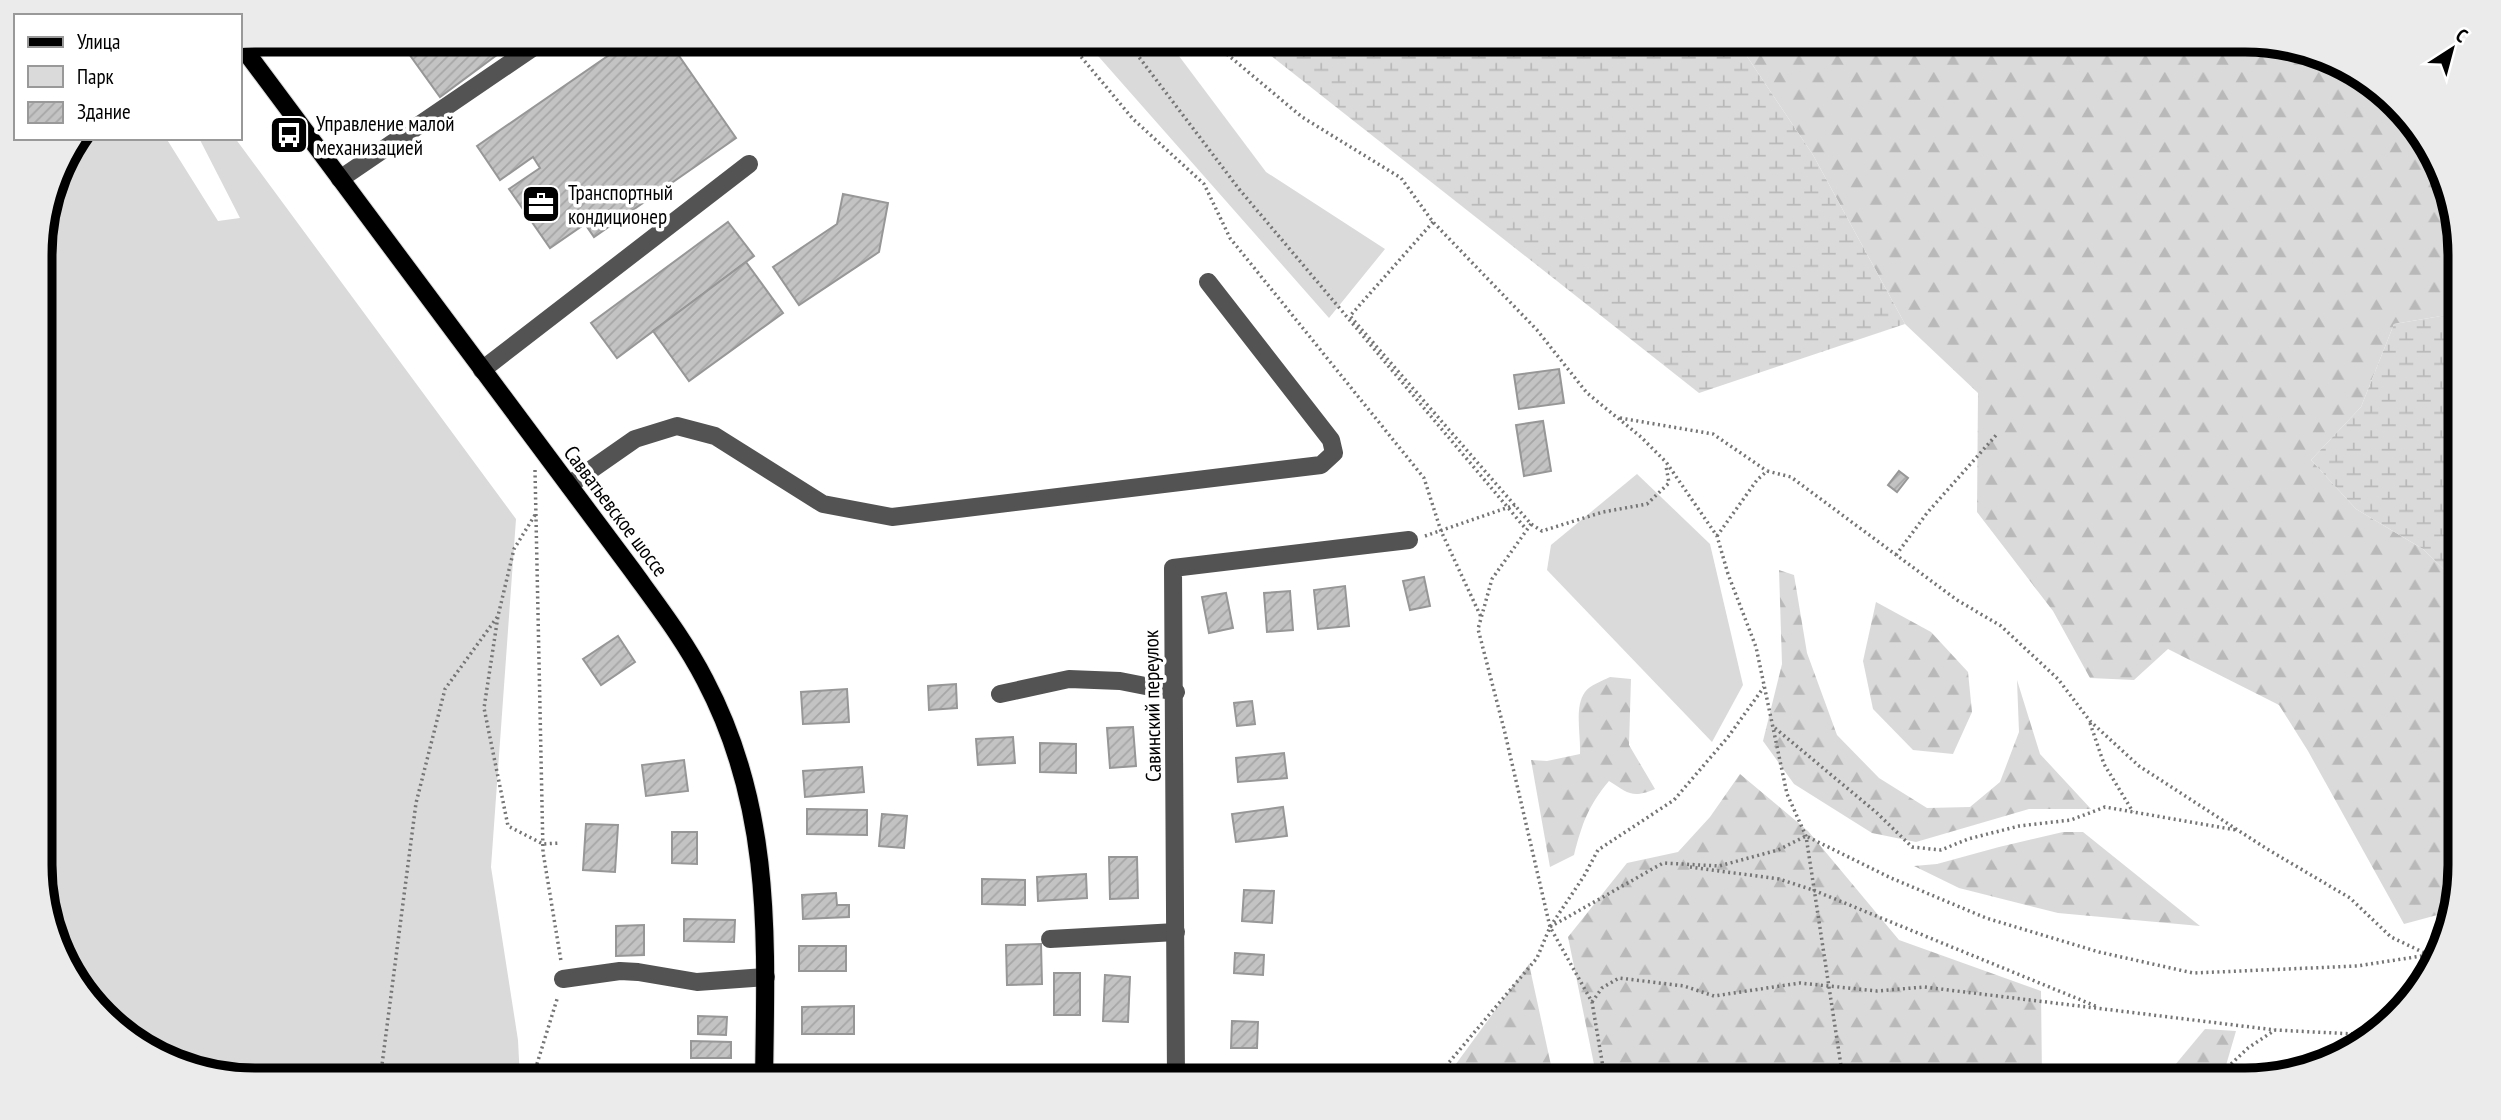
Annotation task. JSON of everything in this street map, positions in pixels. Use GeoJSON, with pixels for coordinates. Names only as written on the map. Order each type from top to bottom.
{"type":"FeatureCollection","features":[{"type":"Feature","properties":{"kind":"main road","name":"Савватьевское шоссе"},"geometry":{"type":"LineString","coordinates":[[251,53],[340,179],[569,485],[682,641],[705,679],[727,728],[745,779],[758,843],[763,886],[766,977],[764,1068]]}},
{"type":"Feature","properties":{"kind":"street"},"geometry":{"type":"LineString","coordinates":[[340,179],[525,53]]}},
{"type":"Feature","properties":{"kind":"street"},"geometry":{"type":"LineString","coordinates":[[482,370],[749,164]]}},
{"type":"Feature","properties":{"kind":"street"},"geometry":{"type":"LineString","coordinates":[[569,485],[635,439],[677,426],[715,436],[822,504],[892,517],[1321,465],[1334,453],[1331,440],[1208,282]]}},
{"type":"Feature","properties":{"kind":"street","name":"Савинский переулок"},"geometry":{"type":"LineString","coordinates":[[1176,1068],[1176,692],[1173,568],[1409,540]]}},
{"type":"Feature","properties":{"kind":"street"},"geometry":{"type":"LineString","coordinates":[[1000,694],[1069,680],[1120,681],[1176,692]]}},
{"type":"Feature","properties":{"kind":"street"},"geometry":{"type":"LineString","coordinates":[[1050,939],[1176,932]]}},
{"type":"Feature","properties":{"kind":"street"},"geometry":{"type":"LineString","coordinates":[[563,979],[620,971],[697,982],[766,977]]}},
{"type":"Feature","properties":{"kind":"path"},"geometry":{"type":"LineString","coordinates":[[1078,53],[1133,119],[1204,184],[1230,238],[1424,478],[1441,531],[1481,617]]}},
{"type":"Feature","properties":{"kind":"path"},"geometry":{"type":"LineString","coordinates":[[1136,53],[1239,188],[1526,529]]}},
{"type":"Feature","properties":{"kind":"path"},"geometry":{"type":"LineString","coordinates":[[1225,53],[1302,117],[1401,178],[1433,222],[1537,330],[1587,393],[1666,462],[1717,536],[1756,647],[1787,794],[1806,836],[1841,1067]]}},
{"type":"Feature","properties":{"kind":"path"},"geometry":{"type":"LineString","coordinates":[[1433,222],[1349,316],[1531,524],[1542,531],[1604,512],[1647,504],[1669,483],[1666,462]]}},
{"type":"Feature","properties":{"kind":"path"},"geometry":{"type":"LineString","coordinates":[[1618,418],[1713,434],[1767,471],[1791,477],[1957,600],[2001,626],[2058,679],[2090,721],[2139,766],[2350,898],[2391,937],[2427,954]]}},
{"type":"Feature","properties":{"kind":"path"},"geometry":{"type":"LineString","coordinates":[[1896,555],[1927,513],[1998,433]]}},
{"type":"Feature","properties":{"kind":"path"},"geometry":{"type":"LineString","coordinates":[[535,440],[543,844],[563,979],[537,1068]]}},
{"type":"Feature","properties":{"kind":"path"},"geometry":{"type":"LineString","coordinates":[[1717,536],[1757,480],[1767,471]]}},
{"type":"Feature","properties":{"kind":"path"},"geometry":{"type":"LineString","coordinates":[[1409,540],[1515,505]]}},
{"type":"Feature","properties":{"kind":"path"},"geometry":{"type":"LineString","coordinates":[[536,514],[514,549],[498,616],[484,708],[508,827],[543,844],[560,843]]}},
{"type":"Feature","properties":{"kind":"path"},"geometry":{"type":"LineString","coordinates":[[1531,524],[1492,579],[1478,629],[1550,927],[1592,1002],[1603,1067]]}},
{"type":"Feature","properties":{"kind":"path"},"geometry":{"type":"LineString","coordinates":[[382,1068],[416,803],[445,689],[498,616]]}},
{"type":"Feature","properties":{"kind":"path"},"geometry":{"type":"LineString","coordinates":[[1446,1067],[1537,958],[1550,927],[1598,850],[1674,800],[1731,733],[1765,686]]}},
{"type":"Feature","properties":{"kind":"path"},"geometry":{"type":"LineString","coordinates":[[2090,721],[2104,764],[2133,812]]}},
{"type":"Feature","properties":{"kind":"path"},"geometry":{"type":"LineString","coordinates":[[1773,727],[1877,813],[1913,847],[1941,850],[1968,839],[2019,826],[2071,820],[2105,807],[2238,830]]}},
{"type":"Feature","properties":{"kind":"path"},"geometry":{"type":"LineString","coordinates":[[1550,927],[1663,863],[1719,866],[1777,850],[1806,836]]}},
{"type":"Feature","properties":{"kind":"path"},"geometry":{"type":"LineString","coordinates":[[1806,836],[1891,878],[1986,918],[2099,953],[2193,973],[2357,965],[2426,955]]}},
{"type":"Feature","properties":{"kind":"path"},"geometry":{"type":"LineString","coordinates":[[1663,863],[1779,879],[1813,890],[2103,1009]]}},
{"type":"Feature","properties":{"kind":"path"},"geometry":{"type":"LineString","coordinates":[[1592,1002],[1602,988],[1619,978],[1684,986],[1714,996],[1800,983],[1877,991],[1924,987],[2275,1030],[2356,1034]]}},
{"type":"Feature","properties":{"kind":"path"},"geometry":{"type":"LineString","coordinates":[[2228,1067],[2248,1048],[2275,1030]]}},
{"type":"Feature","properties":{"kind":"green space"},"geometry":{"type":"Polygon","coordinates":[[[1267,52],[1744,52],[1813,155],[1905,324],[1699,393],[1267,52]]]}},
{"type":"Feature","properties":{"kind":"green space"},"geometry":{"type":"Polygon","coordinates":[[[1744,52],[2246,52],[2285,56],[2323,68],[2347,80],[2369,94],[2407,132],[2433,178],[2442,203],[2447,229],[2448,315],[2394,324],[2361,407],[2311,460],[2356,509],[2423,549],[2448,573],[2448,864],[2443,913],[2404,924],[2308,751],[2279,705],[2168,649],[2134,680],[2090,678],[2053,611],[1977,512],[1978,393],[1905,324],[1813,155],[1744,52]]]}},
{"type":"Feature","properties":{"kind":"green space"},"geometry":{"type":"Polygon","coordinates":[[[1095,53],[1176,53],[1266,172],[1385,249],[1329,318],[1095,53]]]}},
{"type":"Feature","properties":{"kind":"green space"},"geometry":{"type":"Polygon","coordinates":[[[89,140],[167,140],[218,221],[240,218],[200,140],[236,140],[516,519],[491,867],[518,1040],[519,1068],[256,1068],[216,1064],[178,1052],[132,1026],[94,988],[68,942],[59,917],[52,864],[53,242],[59,203],[68,178],[89,140]]]}},
{"type":"Feature","properties":{"kind":"green space"},"geometry":{"type":"Polygon","coordinates":[[[2448,315],[2448,573],[2423,549],[2356,509],[2311,460],[2361,407],[2394,324],[2448,315]]]}},
{"type":"Feature","properties":{"kind":"green space"},"geometry":{"type":"Polygon","coordinates":[[[1637,474],[1710,544],[1743,685],[1712,742],[1547,570],[1551,545],[1637,474]]]}},
{"type":"Feature","properties":{"kind":"green space"},"geometry":{"type":"Polygon","coordinates":[[[1779,570],[1794,575],[1807,653],[1837,735],[1879,778],[1927,808],[1970,807],[2000,782],[2019,732],[2017,680],[2040,754],[2091,809],[2029,809],[1916,842],[1872,833],[1794,784],[1763,741],[1782,664],[1779,570]]]}},
{"type":"Feature","properties":{"kind":"green space"},"geometry":{"type":"Polygon","coordinates":[[[1876,602],[1931,632],[1968,672],[1972,712],[1953,754],[1913,750],[1873,709],[1863,661],[1876,602]]]}},
{"type":"Feature","properties":{"kind":"green space"},"geometry":{"type":"Polygon","coordinates":[[[1610,677],[1631,679],[1629,745],[1655,789],[1635,794],[1609,781],[1587,816],[1574,855],[1550,867],[1531,760],[1547,761],[1580,754],[1579,713],[1582,698],[1590,687],[1610,677]]]}},
{"type":"Feature","properties":{"kind":"green space"},"geometry":{"type":"Polygon","coordinates":[[[1740,774],[1808,831],[1899,940],[2041,991],[2042,1067],[1595,1067],[1568,937],[1627,863],[1678,852],[1710,817],[1740,774]]]}},
{"type":"Feature","properties":{"kind":"green space"},"geometry":{"type":"Polygon","coordinates":[[[2063,832],[2083,832],[2200,926],[2058,913],[1959,888],[1914,866],[1937,864],[2063,832]]]}},
{"type":"Feature","properties":{"kind":"green space"},"geometry":{"type":"Polygon","coordinates":[[[1529,964],[1551,1067],[1453,1067],[1529,964]]]}},
{"type":"Feature","properties":{"kind":"green space"},"geometry":{"type":"Polygon","coordinates":[[[2205,1029],[2236,1031],[2225,1067],[2173,1067],[2205,1029]]]}},
{"type":"Feature","properties":{"kind":"building"},"geometry":{"type":"Polygon","coordinates":[[[408,53],[500,53],[440,97],[408,53]]]}},
{"type":"Feature","properties":{"kind":"building"},"geometry":{"type":"Polygon","coordinates":[[[612,53],[677,53],[736,138],[594,237],[585,224],[550,248],[509,189],[540,168],[533,157],[500,180],[477,146],[612,53]]]}},
{"type":"Feature","properties":{"kind":"building"},"geometry":{"type":"Polygon","coordinates":[[[843,194],[888,203],[879,252],[799,305],[773,267],[837,224],[843,194]]]}},
{"type":"Feature","properties":{"kind":"building"},"geometry":{"type":"Polygon","coordinates":[[[728,222],[754,256],[617,358],[591,323],[728,222]]]}},
{"type":"Feature","properties":{"kind":"building"},"geometry":{"type":"Polygon","coordinates":[[[746,262],[783,313],[689,381],[653,331],[746,262]]]}},
{"type":"Feature","properties":{"kind":"building"},"geometry":{"type":"Polygon","coordinates":[[[1559,369],[1564,403],[1519,409],[1514,375],[1559,369]]]}},
{"type":"Feature","properties":{"kind":"building"},"geometry":{"type":"Polygon","coordinates":[[[1543,421],[1551,471],[1524,476],[1516,425],[1543,421]]]}},
{"type":"Feature","properties":{"kind":"building"},"geometry":{"type":"Polygon","coordinates":[[[1899,471],[1908,478],[1897,492],[1888,485],[1899,471]]]}},
{"type":"Feature","properties":{"kind":"building"},"geometry":{"type":"Polygon","coordinates":[[[1424,577],[1430,606],[1410,610],[1403,581],[1424,577]]]}},
{"type":"Feature","properties":{"kind":"building"},"geometry":{"type":"Polygon","coordinates":[[[1345,586],[1349,626],[1318,629],[1314,590],[1345,586]]]}},
{"type":"Feature","properties":{"kind":"building"},"geometry":{"type":"Polygon","coordinates":[[[1290,591],[1293,630],[1267,632],[1264,593],[1290,591]]]}},
{"type":"Feature","properties":{"kind":"building"},"geometry":{"type":"Polygon","coordinates":[[[1226,593],[1233,628],[1209,633],[1202,597],[1226,593]]]}},
{"type":"Feature","properties":{"kind":"building"},"geometry":{"type":"Polygon","coordinates":[[[618,636],[635,662],[601,685],[583,659],[618,636]]]}},
{"type":"Feature","properties":{"kind":"building"},"geometry":{"type":"Polygon","coordinates":[[[956,684],[957,708],[929,710],[928,686],[956,684]]]}},
{"type":"Feature","properties":{"kind":"building"},"geometry":{"type":"Polygon","coordinates":[[[847,689],[849,722],[803,724],[801,692],[847,689]]]}},
{"type":"Feature","properties":{"kind":"building"},"geometry":{"type":"Polygon","coordinates":[[[1252,701],[1255,724],[1237,726],[1234,703],[1252,701]]]}},
{"type":"Feature","properties":{"kind":"building"},"geometry":{"type":"Polygon","coordinates":[[[1133,727],[1136,766],[1110,768],[1107,728],[1133,727]]]}},
{"type":"Feature","properties":{"kind":"building"},"geometry":{"type":"Polygon","coordinates":[[[1013,737],[1015,763],[978,765],[976,739],[1013,737]]]}},
{"type":"Feature","properties":{"kind":"building"},"geometry":{"type":"Polygon","coordinates":[[[1040,743],[1076,744],[1076,773],[1040,772],[1040,743]]]}},
{"type":"Feature","properties":{"kind":"building"},"geometry":{"type":"Polygon","coordinates":[[[1284,753],[1287,778],[1238,782],[1236,758],[1284,753]]]}},
{"type":"Feature","properties":{"kind":"building"},"geometry":{"type":"Polygon","coordinates":[[[684,760],[688,791],[646,796],[642,765],[684,760]]]}},
{"type":"Feature","properties":{"kind":"building"},"geometry":{"type":"Polygon","coordinates":[[[862,767],[864,792],[805,797],[803,771],[862,767]]]}},
{"type":"Feature","properties":{"kind":"building"},"geometry":{"type":"Polygon","coordinates":[[[1283,807],[1287,836],[1236,842],[1232,814],[1283,807]]]}},
{"type":"Feature","properties":{"kind":"building"},"geometry":{"type":"Polygon","coordinates":[[[807,809],[867,810],[867,835],[807,834],[807,809]]]}},
{"type":"Feature","properties":{"kind":"building"},"geometry":{"type":"Polygon","coordinates":[[[882,814],[907,816],[904,848],[879,846],[882,814]]]}},
{"type":"Feature","properties":{"kind":"building"},"geometry":{"type":"Polygon","coordinates":[[[586,824],[618,825],[615,872],[583,870],[586,824]]]}},
{"type":"Feature","properties":{"kind":"building"},"geometry":{"type":"Polygon","coordinates":[[[672,832],[697,832],[697,864],[672,863],[672,832]]]}},
{"type":"Feature","properties":{"kind":"building"},"geometry":{"type":"Polygon","coordinates":[[[1109,857],[1137,857],[1138,898],[1110,899],[1109,857]]]}},
{"type":"Feature","properties":{"kind":"building"},"geometry":{"type":"Polygon","coordinates":[[[1086,874],[1087,898],[1038,901],[1037,877],[1086,874]]]}},
{"type":"Feature","properties":{"kind":"building"},"geometry":{"type":"Polygon","coordinates":[[[982,879],[1025,880],[1025,905],[982,904],[982,879]]]}},
{"type":"Feature","properties":{"kind":"building"},"geometry":{"type":"Polygon","coordinates":[[[1244,890],[1274,891],[1272,923],[1242,921],[1244,890]]]}},
{"type":"Feature","properties":{"kind":"building"},"geometry":{"type":"Polygon","coordinates":[[[836,893],[837,905],[849,905],[849,917],[803,919],[802,895],[836,893]]]}},
{"type":"Feature","properties":{"kind":"building"},"geometry":{"type":"Polygon","coordinates":[[[684,919],[735,920],[734,942],[684,941],[684,919]]]}},
{"type":"Feature","properties":{"kind":"building"},"geometry":{"type":"Polygon","coordinates":[[[644,925],[644,955],[616,956],[616,926],[644,925]]]}},
{"type":"Feature","properties":{"kind":"building"},"geometry":{"type":"Polygon","coordinates":[[[1041,944],[1042,984],[1007,985],[1006,945],[1041,944]]]}},
{"type":"Feature","properties":{"kind":"building"},"geometry":{"type":"Polygon","coordinates":[[[799,946],[846,946],[846,971],[799,971],[799,946]]]}},
{"type":"Feature","properties":{"kind":"building"},"geometry":{"type":"Polygon","coordinates":[[[1235,953],[1264,955],[1263,975],[1234,973],[1235,953]]]}},
{"type":"Feature","properties":{"kind":"building"},"geometry":{"type":"Polygon","coordinates":[[[1054,973],[1080,973],[1080,1015],[1054,1015],[1054,973]]]}},
{"type":"Feature","properties":{"kind":"building"},"geometry":{"type":"Polygon","coordinates":[[[1105,975],[1130,977],[1128,1022],[1103,1021],[1105,975]]]}},
{"type":"Feature","properties":{"kind":"building"},"geometry":{"type":"Polygon","coordinates":[[[854,1006],[854,1034],[802,1034],[802,1007],[854,1006]]]}},
{"type":"Feature","properties":{"kind":"building"},"geometry":{"type":"Polygon","coordinates":[[[698,1016],[727,1017],[726,1035],[698,1034],[698,1016]]]}},
{"type":"Feature","properties":{"kind":"building"},"geometry":{"type":"Polygon","coordinates":[[[1232,1021],[1258,1022],[1257,1048],[1231,1048],[1232,1021]]]}},
{"type":"Feature","properties":{"kind":"building"},"geometry":{"type":"Polygon","coordinates":[[[691,1041],[731,1042],[731,1058],[691,1058],[691,1041]]]}},
{"type":"Feature","properties":{"kind":"place","name":"Управление малой механизацией"},"geometry":{"type":"Point","coordinates":[289,135]}},
{"type":"Feature","properties":{"kind":"place","name":"Транспортный кондиционер"},"geometry":{"type":"Point","coordinates":[541,204]}}]}
